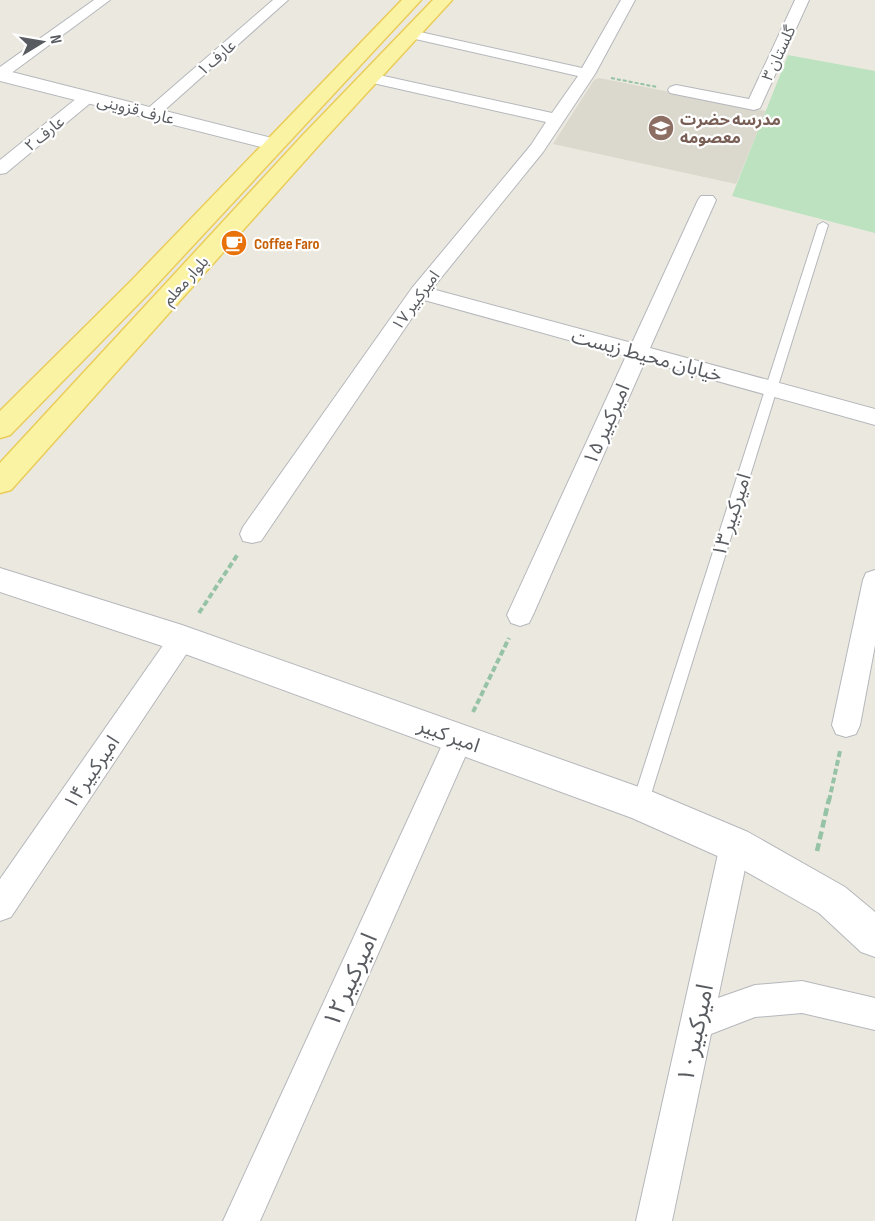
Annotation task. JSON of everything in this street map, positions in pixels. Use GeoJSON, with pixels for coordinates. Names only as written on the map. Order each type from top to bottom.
{"type":"FeatureCollection","features":[{"type":"Feature","properties":{"kind":"main road","name":"بلوار معلم"},"geometry":{"type":"LineString","coordinates":[[0,428],[139,288],[273,144],[412,0]]}},
{"type":"Feature","properties":{"kind":"main road","name":"بلوار معلم"},"geometry":{"type":"LineString","coordinates":[[0,482],[310,141],[443,0]]}},
{"type":"Feature","properties":{"kind":"street"},"geometry":{"type":"LineString","coordinates":[[0,74],[103,0]]}},
{"type":"Feature","properties":{"kind":"street","name":"عارف ۱"},"geometry":{"type":"LineString","coordinates":[[152,113],[281,0]]}},
{"type":"Feature","properties":{"kind":"street","name":"امیرکبیر ۱۷"},"geometry":{"type":"LineString","coordinates":[[252,534],[419,292],[537,148],[587,74],[628,0]]}},
{"type":"Feature","properties":{"kind":"street","name":"گلستان ۳"},"geometry":{"type":"LineString","coordinates":[[676,90],[754,105],[802,0]]}},
{"type":"Feature","properties":{"kind":"street"},"geometry":{"type":"LineString","coordinates":[[411,34],[587,74]]}},
{"type":"Feature","properties":{"kind":"street","name":"عارف قزوینی"},"geometry":{"type":"LineString","coordinates":[[0,74],[273,144]]}},
{"type":"Feature","properties":{"kind":"street"},"geometry":{"type":"LineString","coordinates":[[370,78],[555,119]]}},
{"type":"Feature","properties":{"kind":"street","name":"عارف ۲"},"geometry":{"type":"LineString","coordinates":[[0,169],[88,97]]}},
{"type":"Feature","properties":{"kind":"street","name":"امیرکبیر ۱۵"},"geometry":{"type":"LineString","coordinates":[[520,615],[706,200]]}},
{"type":"Feature","properties":{"kind":"street","name":"خیابان محیط زیست"},"geometry":{"type":"LineString","coordinates":[[419,292],[875,417]]}},
{"type":"Feature","properties":{"kind":"street","name":"امیر کبیر"},"geometry":{"type":"LineString","coordinates":[[0,580],[182,639],[640,804],[735,845],[832,900],[875,938]]}},
{"type":"Feature","properties":{"kind":"street"},"geometry":{"type":"LineString","coordinates":[[846,725],[875,580]]}},
{"type":"Feature","properties":{"kind":"street","name":"امیرکبیر۱۴"},"geometry":{"type":"LineString","coordinates":[[0,906],[182,639]]}},
{"type":"Feature","properties":{"kind":"street","name":"امیرکبیر۱۲"},"geometry":{"type":"LineString","coordinates":[[241,1221],[459,739]]}},
{"type":"Feature","properties":{"kind":"street","name":"امیرکبیر۱۰"},"geometry":{"type":"LineString","coordinates":[[654,1221],[735,845]]}},
{"type":"Feature","properties":{"kind":"street"},"geometry":{"type":"LineString","coordinates":[[697,1023],[755,1001],[802,997],[875,1014]]}},
{"type":"Feature","properties":{"kind":"lane","name":"امیرکبیر ۱۳"},"geometry":{"type":"LineString","coordinates":[[640,804],[823,225]]}},
{"type":"Feature","properties":{"kind":"path"},"geometry":{"type":"LineString","coordinates":[[587,74],[676,90]]}},
{"type":"Feature","properties":{"kind":"path"},"geometry":{"type":"LineString","coordinates":[[182,639],[252,534]]}},
{"type":"Feature","properties":{"kind":"path"},"geometry":{"type":"LineString","coordinates":[[459,739],[520,615]]}},
{"type":"Feature","properties":{"kind":"path"},"geometry":{"type":"LineString","coordinates":[[809,887],[846,725]]}},
{"type":"Feature","properties":{"kind":"shaded area","name":"مدرسه حضرت معصومه"},"geometry":{"type":"Polygon","coordinates":[[[599,78],[766,111],[736,184],[553,144],[594,80],[599,78]]]}},
{"type":"Feature","properties":{"kind":"green space"},"geometry":{"type":"Polygon","coordinates":[[[788,55],[875,71],[875,233],[732,196],[788,55]]]}},
{"type":"Feature","properties":{"kind":"place","name":"مدرسه حضرت معصومه"},"geometry":{"type":"Point","coordinates":[661,128]}},
{"type":"Feature","properties":{"kind":"place","name":"Coffee Faro"},"geometry":{"type":"Point","coordinates":[234,243]}}]}
